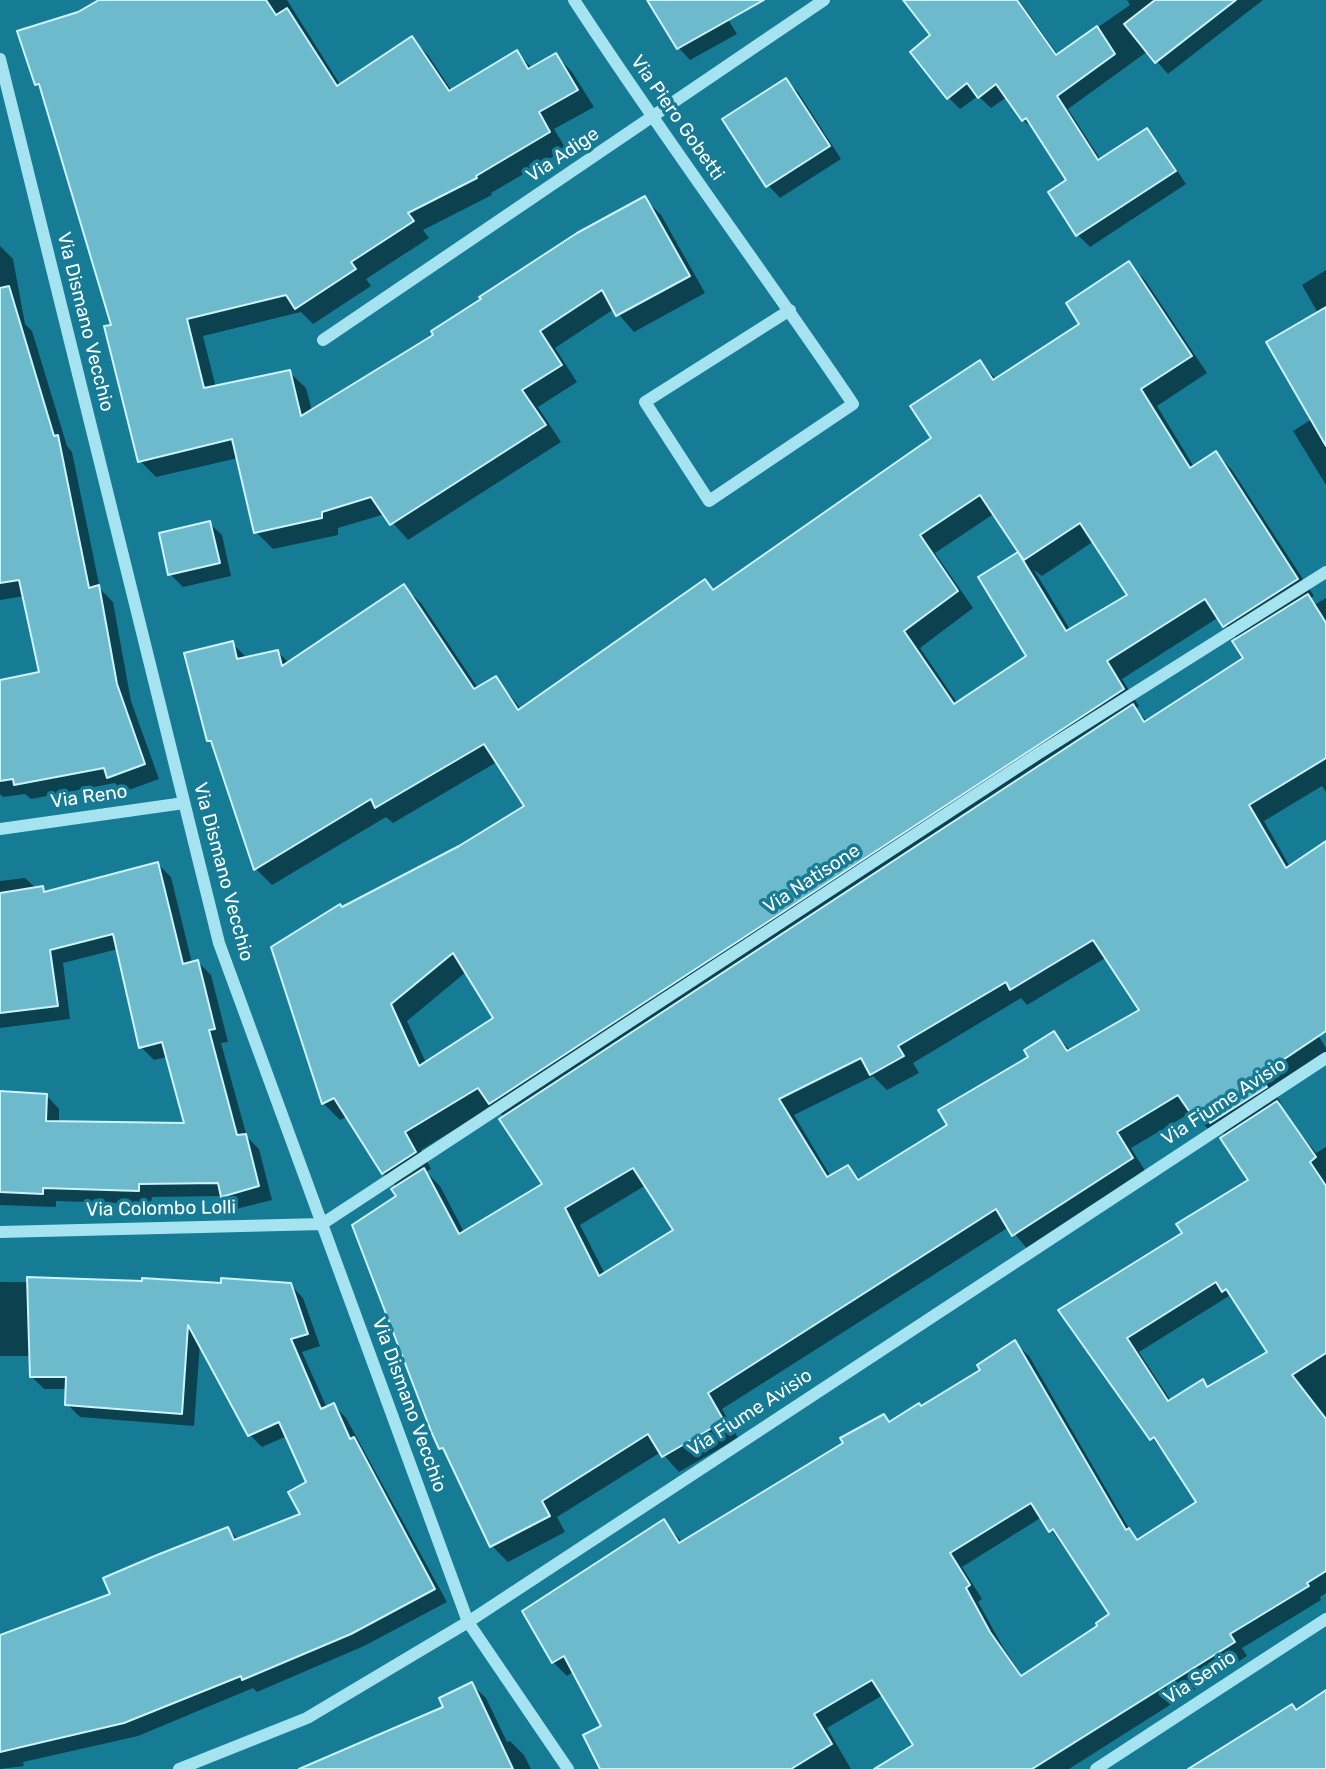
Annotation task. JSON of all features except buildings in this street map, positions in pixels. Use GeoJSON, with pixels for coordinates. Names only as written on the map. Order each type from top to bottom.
{"type":"FeatureCollection","features":[{"type":"Feature","properties":{"kind":"street","name":"Via Piero Gobetti"},"geometry":{"type":"LineString","coordinates":[[574,0],[651,118],[753,256],[790,310],[853,404],[709,501],[645,402],[790,310]]}},
{"type":"Feature","properties":{"kind":"street","name":"Via Adige"},"geometry":{"type":"LineString","coordinates":[[323,340],[824,0]]}},
{"type":"Feature","properties":{"kind":"street","name":"Via Dismano Vecchio"},"geometry":{"type":"LineString","coordinates":[[0,59],[219,943],[468,1622],[568,1769]]}},
{"type":"Feature","properties":{"kind":"street","name":"Via Natisone"},"geometry":{"type":"LineString","coordinates":[[322,1224],[1037,755],[1326,572]]}},
{"type":"Feature","properties":{"kind":"street","name":"Via Reno"},"geometry":{"type":"LineString","coordinates":[[0,829],[184,803]]}},
{"type":"Feature","properties":{"kind":"street","name":"Via Fiume Avisio"},"geometry":{"type":"LineString","coordinates":[[179,1769],[307,1718],[468,1622],[1326,1058]]}},
{"type":"Feature","properties":{"kind":"street","name":"Via Colombo Lolli"},"geometry":{"type":"LineString","coordinates":[[0,1232],[322,1224]]}},
{"type":"Feature","properties":{"kind":"street","name":"Via Senio"},"geometry":{"type":"LineString","coordinates":[[1096,1769],[1326,1619]]}}]}
